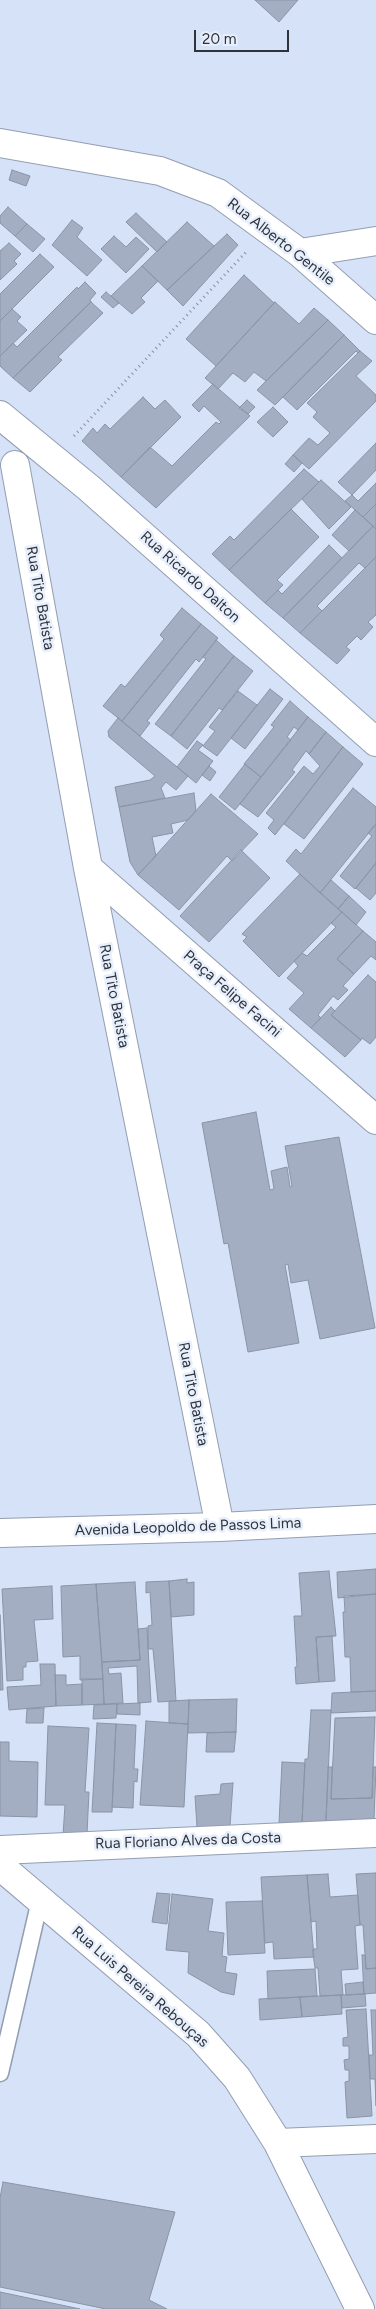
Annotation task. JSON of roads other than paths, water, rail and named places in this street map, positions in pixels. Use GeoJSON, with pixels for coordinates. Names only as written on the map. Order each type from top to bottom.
{"type":"FeatureCollection","features":[{"type":"Feature","properties":{"kind":"street","name":"Rua Alberto Gentile"},"geometry":{"type":"LineString","coordinates":[[0,142],[160,172],[218,194],[300,252],[376,320]]}},
{"type":"Feature","properties":{"kind":"street"},"geometry":{"type":"LineString","coordinates":[[300,252],[376,240]]}},
{"type":"Feature","properties":{"kind":"street","name":"Rua Ricardo Dalton"},"geometry":{"type":"LineString","coordinates":[[0,415],[89,488],[376,742]]}},
{"type":"Feature","properties":{"kind":"street"},"geometry":{"type":"LineString","coordinates":[[8,466],[53,460]]}},
{"type":"Feature","properties":{"kind":"street","name":"Rua Tito Batista"},"geometry":{"type":"LineString","coordinates":[[8,466],[220,1527]]}},
{"type":"Feature","properties":{"kind":"street","name":"Praça Felipe Facini"},"geometry":{"type":"LineString","coordinates":[[88,868],[376,1120]]}},
{"type":"Feature","properties":{"kind":"street","name":"Avenida Leopoldo de Passos Lima"},"geometry":{"type":"LineString","coordinates":[[0,1533],[220,1527],[376,1519]]}},
{"type":"Feature","properties":{"kind":"street","name":"Rua Floriano Alves da Costa"},"geometry":{"type":"LineString","coordinates":[[0,1850],[376,1833]]}},
{"type":"Feature","properties":{"kind":"street","name":"Rua Luis Pereira Rebouças"},"geometry":{"type":"LineString","coordinates":[[0,1866],[198,2034],[237,2078],[278,2143],[360,2309]]}},
{"type":"Feature","properties":{"kind":"street"},"geometry":{"type":"LineString","coordinates":[[278,2143],[376,2139]]}},
{"type":"Feature","properties":{"kind":"lane"},"geometry":{"type":"LineString","coordinates":[[0,2073],[40,1900]]}}]}
